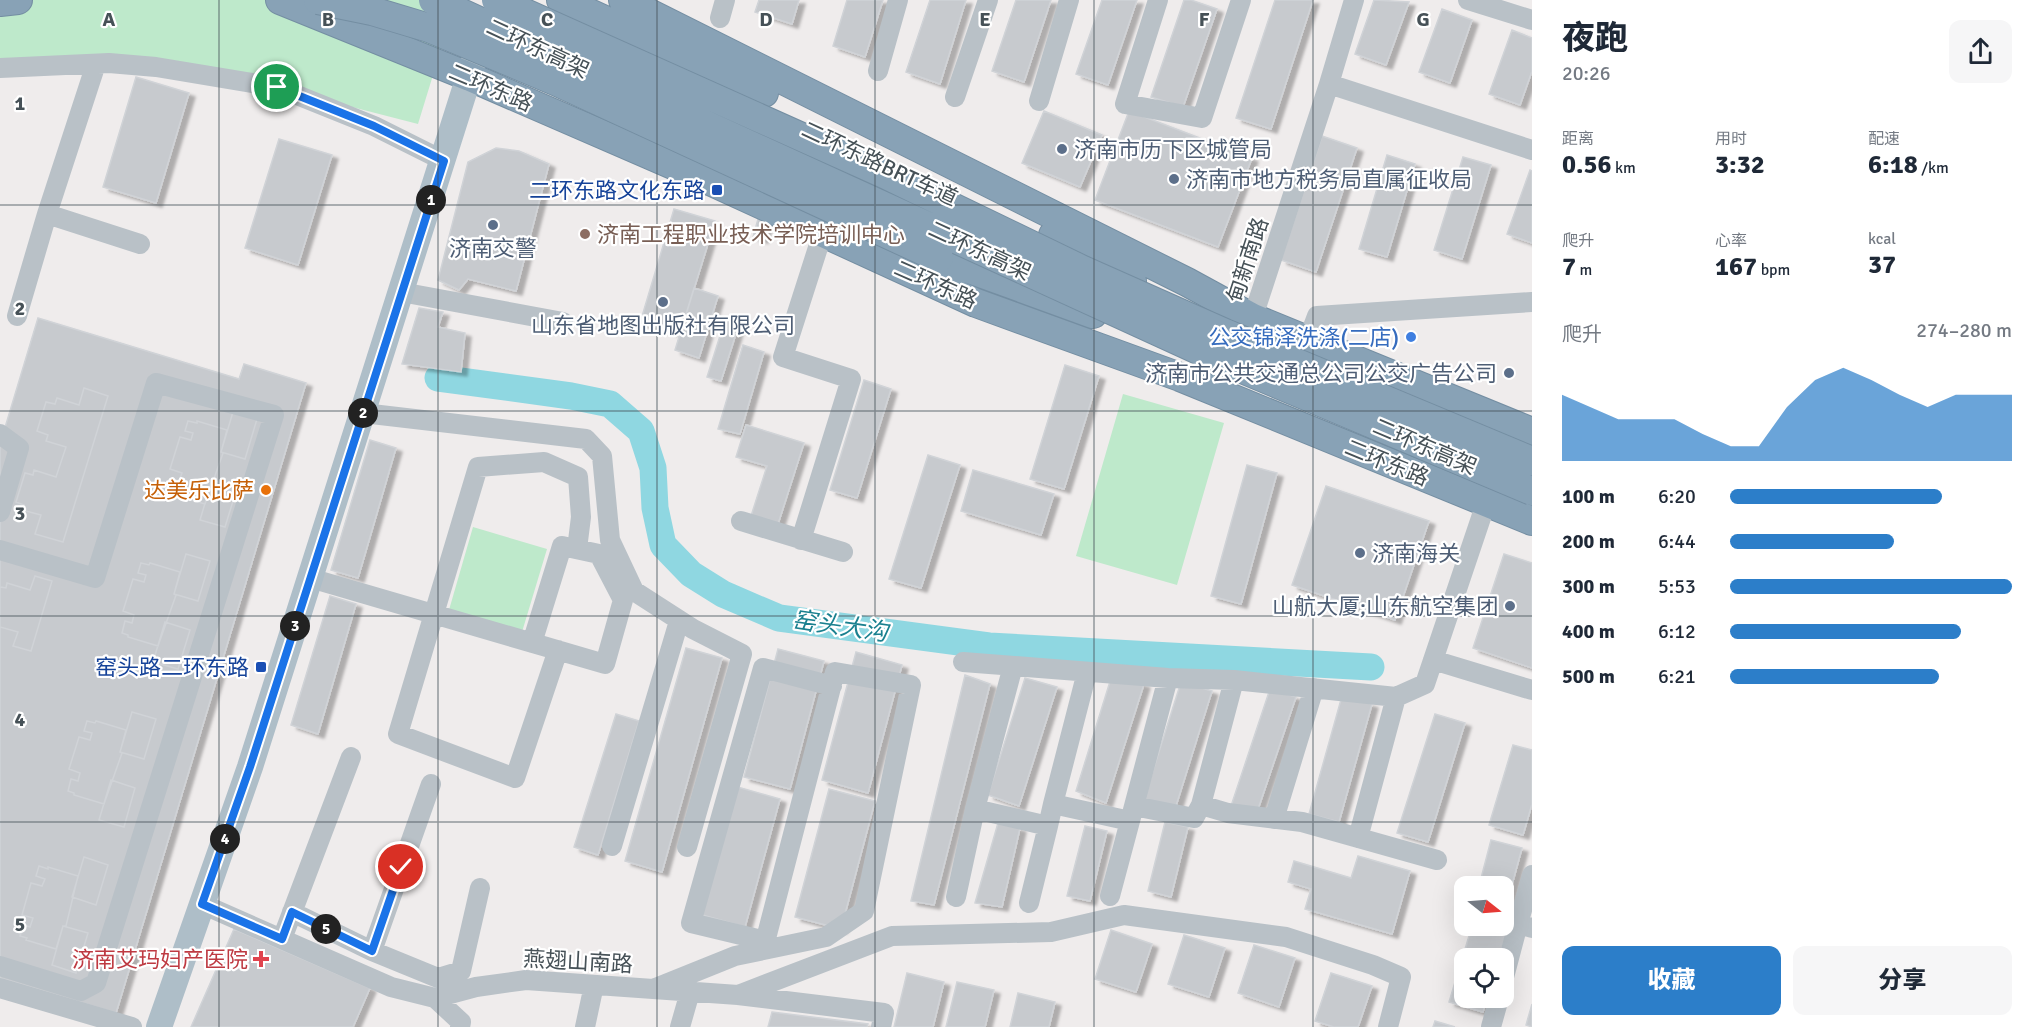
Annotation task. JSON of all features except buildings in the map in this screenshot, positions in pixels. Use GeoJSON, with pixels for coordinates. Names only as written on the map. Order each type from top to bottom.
{"type":"FeatureCollection","features":[{"type":"Feature","properties":{"kind":"highway"},"geometry":{"type":"LineString","coordinates":[[0,2],[18,0]]}},
{"type":"Feature","properties":{"kind":"highway","name":"二环东路"},"geometry":{"type":"LineString","coordinates":[[280,0],[470,77],[823,232],[976,303],[1180,377],[1532,522]]}},
{"type":"Feature","properties":{"kind":"highway"},"geometry":{"type":"LineString","coordinates":[[318,0],[372,11],[429,28],[566,86],[939,258],[1218,345]]}},
{"type":"Feature","properties":{"kind":"highway","name":"二环东高架"},"geometry":{"type":"LineString","coordinates":[[433,0],[1218,345],[1532,491]]}},
{"type":"Feature","properties":{"kind":"highway","name":"二环东高架"},"geometry":{"type":"LineString","coordinates":[[495,0],[882,172],[1083,270],[1218,345],[1532,461]]}},
{"type":"Feature","properties":{"kind":"highway"},"geometry":{"type":"LineString","coordinates":[[561,0],[956,180],[1218,345]]}},
{"type":"Feature","properties":{"kind":"highway"},"geometry":{"type":"LineString","coordinates":[[623,0],[1177,277],[1253,318],[1532,432]]}},
{"type":"Feature","properties":{"kind":"main road"},"geometry":{"type":"LineString","coordinates":[[159,1027],[250,767],[495,0]]}},
{"type":"Feature","properties":{"kind":"street"},"geometry":{"type":"LineString","coordinates":[[341,0],[387,44]]}},
{"type":"Feature","properties":{"kind":"street"},"geometry":{"type":"LineString","coordinates":[[470,77],[526,26],[521,0]]}},
{"type":"Feature","properties":{"kind":"street"},"geometry":{"type":"LineString","coordinates":[[878,71],[898,0]]}},
{"type":"Feature","properties":{"kind":"street"},"geometry":{"type":"LineString","coordinates":[[955,97],[988,0]]}},
{"type":"Feature","properties":{"kind":"street"},"geometry":{"type":"LineString","coordinates":[[1040,101],[1069,0]]}},
{"type":"Feature","properties":{"kind":"street"},"geometry":{"type":"LineString","coordinates":[[1158,0],[1125,104],[1202,118],[1241,0]]}},
{"type":"Feature","properties":{"kind":"street","name":"甸新南路"},"geometry":{"type":"LineString","coordinates":[[1226,396],[1329,84],[1354,0]]}},
{"type":"Feature","properties":{"kind":"street"},"geometry":{"type":"LineString","coordinates":[[1468,0],[1530,14]]}},
{"type":"Feature","properties":{"kind":"street","name":"二环东路BRT车道"},"geometry":{"type":"LineString","coordinates":[[526,26],[1218,345]]}},
{"type":"Feature","properties":{"kind":"street"},"geometry":{"type":"LineString","coordinates":[[0,68],[109,63],[156,67],[277,87],[374,126],[444,161]]}},
{"type":"Feature","properties":{"kind":"street"},"geometry":{"type":"LineString","coordinates":[[16,316],[96,64]]}},
{"type":"Feature","properties":{"kind":"street"},"geometry":{"type":"LineString","coordinates":[[1329,84],[1532,150]]}},
{"type":"Feature","properties":{"kind":"street"},"geometry":{"type":"LineString","coordinates":[[47,214],[140,244]]}},
{"type":"Feature","properties":{"kind":"street"},"geometry":{"type":"LineString","coordinates":[[801,540],[851,379],[783,357],[823,232]]}},
{"type":"Feature","properties":{"kind":"street"},"geometry":{"type":"LineString","coordinates":[[401,292],[563,322]]}},
{"type":"Feature","properties":{"kind":"street"},"geometry":{"type":"LineString","coordinates":[[1308,340],[1317,316],[1532,302]]}},
{"type":"Feature","properties":{"kind":"street"},"geometry":{"type":"LineString","coordinates":[[1226,396],[1218,345],[1253,318]]}},
{"type":"Feature","properties":{"kind":"street"},"geometry":{"type":"LineString","coordinates":[[0,550],[95,578],[156,383],[274,415],[96,983],[81,991],[0,966]]}},
{"type":"Feature","properties":{"kind":"street"},"geometry":{"type":"LineString","coordinates":[[363,412],[586,439],[602,456],[609,540],[634,591],[680,621],[742,654],[687,847]]}},
{"type":"Feature","properties":{"kind":"street"},"geometry":{"type":"LineString","coordinates":[[0,434],[19,448],[0,512]]}},
{"type":"Feature","properties":{"kind":"street"},"geometry":{"type":"LineString","coordinates":[[558,650],[516,777],[398,734],[478,466],[544,462],[578,477],[581,517],[577,549]]}},
{"type":"Feature","properties":{"kind":"street"},"geometry":{"type":"LineString","coordinates":[[963,662],[1168,678],[1234,680],[1396,697],[1425,684],[1486,502]]}},
{"type":"Feature","properties":{"kind":"street"},"geometry":{"type":"LineString","coordinates":[[741,521],[843,552]]}},
{"type":"Feature","properties":{"kind":"street"},"geometry":{"type":"LineString","coordinates":[[310,578],[532,643],[558,650],[605,664],[623,600],[599,554],[562,546],[532,643]]}},
{"type":"Feature","properties":{"kind":"street"},"geometry":{"type":"LineString","coordinates":[[612,846],[680,621]]}},
{"type":"Feature","properties":{"kind":"street"},"geometry":{"type":"LineString","coordinates":[[1432,660],[1532,690]]}},
{"type":"Feature","properties":{"kind":"street"},"geometry":{"type":"LineString","coordinates":[[956,897],[975,809],[1013,666]]}},
{"type":"Feature","properties":{"kind":"street"},"geometry":{"type":"LineString","coordinates":[[764,946],[691,923],[763,668],[832,686]]}},
{"type":"Feature","properties":{"kind":"street"},"geometry":{"type":"LineString","coordinates":[[653,989],[764,946],[826,937],[864,911],[911,685],[835,672],[764,946]]}},
{"type":"Feature","properties":{"kind":"street"},"geometry":{"type":"LineString","coordinates":[[1029,903],[1086,672]]}},
{"type":"Feature","properties":{"kind":"street"},"geometry":{"type":"LineString","coordinates":[[1110,896],[1168,678]]}},
{"type":"Feature","properties":{"kind":"street"},"geometry":{"type":"LineString","coordinates":[[1053,804],[1132,814],[1194,818],[1201,805],[1234,680]]}},
{"type":"Feature","properties":{"kind":"street"},"geometry":{"type":"LineString","coordinates":[[1274,819],[1314,688]]}},
{"type":"Feature","properties":{"kind":"street"},"geometry":{"type":"LineString","coordinates":[[1358,838],[1396,697]]}},
{"type":"Feature","properties":{"kind":"street"},"geometry":{"type":"LineString","coordinates":[[282,939],[351,757]]}},
{"type":"Feature","properties":{"kind":"street"},"geometry":{"type":"LineString","coordinates":[[372,951],[430,784]]}},
{"type":"Feature","properties":{"kind":"street"},"geometry":{"type":"LineString","coordinates":[[1201,805],[1228,813],[1302,822],[1437,860]]}},
{"type":"Feature","properties":{"kind":"street"},"geometry":{"type":"LineString","coordinates":[[975,809],[1048,826]]}},
{"type":"Feature","properties":{"kind":"street"},"geometry":{"type":"LineString","coordinates":[[1514,954],[1525,926],[1532,875]]}},
{"type":"Feature","properties":{"kind":"street"},"geometry":{"type":"LineString","coordinates":[[292,912],[372,951],[438,978],[461,971],[480,888]]}},
{"type":"Feature","properties":{"kind":"street","name":"燕翅山南路"},"geometry":{"type":"LineString","coordinates":[[202,904],[391,987],[435,998],[476,987],[526,980],[738,995],[884,1013],[881,1027]]}},
{"type":"Feature","properties":{"kind":"street"},"geometry":{"type":"LineString","coordinates":[[738,995],[892,936],[1051,932],[1124,915],[1286,937],[1373,965],[1401,977],[1388,1027]]}},
{"type":"Feature","properties":{"kind":"street"},"geometry":{"type":"LineString","coordinates":[[585,1027],[594,985]]}},
{"type":"Feature","properties":{"kind":"street"},"geometry":{"type":"LineString","coordinates":[[0,988],[132,1027]]}},
{"type":"Feature","properties":{"kind":"street"},"geometry":{"type":"LineString","coordinates":[[680,1027],[690,992]]}},
{"type":"Feature","properties":{"kind":"street"},"geometry":{"type":"LineString","coordinates":[[435,998],[461,1022],[460,1027]]}},
{"type":"Feature","properties":{"kind":"street"},"geometry":{"type":"LineString","coordinates":[[1491,1027],[1496,1008]]}},
{"type":"Feature","properties":{"kind":"green space"},"geometry":{"type":"Polygon","coordinates":[[[0,0],[456,0],[418,124],[236,77],[128,55],[0,71],[0,0]]]}},
{"type":"Feature","properties":{"kind":"green space"},"geometry":{"type":"Polygon","coordinates":[[[1123,394],[1224,423],[1177,585],[1076,556],[1123,394]]]}},
{"type":"Feature","properties":{"kind":"green space"},"geometry":{"type":"Polygon","coordinates":[[[473,527],[547,549],[522,632],[449,610],[473,527]]]}},
{"type":"Feature","properties":{"kind":"waterway","name":"窑头大沟"},"geometry":{"type":"LineString","coordinates":[[438,378],[571,396],[610,404],[641,431],[653,468],[655,508],[663,545],[691,574],[723,594],[779,618],[989,646],[1371,667]]}},
{"type":"Feature","properties":{"kind":"place","name":"济南市历下区城管局"},"geometry":{"type":"Point","coordinates":[1062,149]}},
{"type":"Feature","properties":{"kind":"place","name":"济南市地方税务局直属征收局"},"geometry":{"type":"Point","coordinates":[1174,179]}},
{"type":"Feature","properties":{"kind":"place","name":"二环东路文化东路"},"geometry":{"type":"Point","coordinates":[717,190]}},
{"type":"Feature","properties":{"kind":"place","name":"济南交警"},"geometry":{"type":"Point","coordinates":[493,225]}},
{"type":"Feature","properties":{"kind":"place","name":"济南工程职业技术学院培训中心"},"geometry":{"type":"Point","coordinates":[585,234]}},
{"type":"Feature","properties":{"kind":"place","name":"山东省地图出版社有限公司"},"geometry":{"type":"Point","coordinates":[663,302]}},
{"type":"Feature","properties":{"kind":"place","name":"公交锦泽洗涤(二店)"},"geometry":{"type":"Point","coordinates":[1411,337]}},
{"type":"Feature","properties":{"kind":"place","name":"济南市公共交通总公司公交广告公司"},"geometry":{"type":"Point","coordinates":[1509,373]}},
{"type":"Feature","properties":{"kind":"place","name":"达美乐比萨"},"geometry":{"type":"Point","coordinates":[266,490]}},
{"type":"Feature","properties":{"kind":"place","name":"济南海关"},"geometry":{"type":"Point","coordinates":[1360,553]}},
{"type":"Feature","properties":{"kind":"place","name":"山航大厦;山东航空集团"},"geometry":{"type":"Point","coordinates":[1510,606]}},
{"type":"Feature","properties":{"kind":"place","name":"窑头路二环东路"},"geometry":{"type":"Point","coordinates":[261,667]}},
{"type":"Feature","properties":{"kind":"place","name":"济南艾玛妇产医院"},"geometry":{"type":"Point","coordinates":[261,959]}},
{"type":"Feature","properties":{"kind":"route"},"geometry":{"type":"LineString","coordinates":[[277,87],[374,126],[444,161],[250,767],[202,904],[282,939],[292,912],[372,951],[401,867]]}}]}
